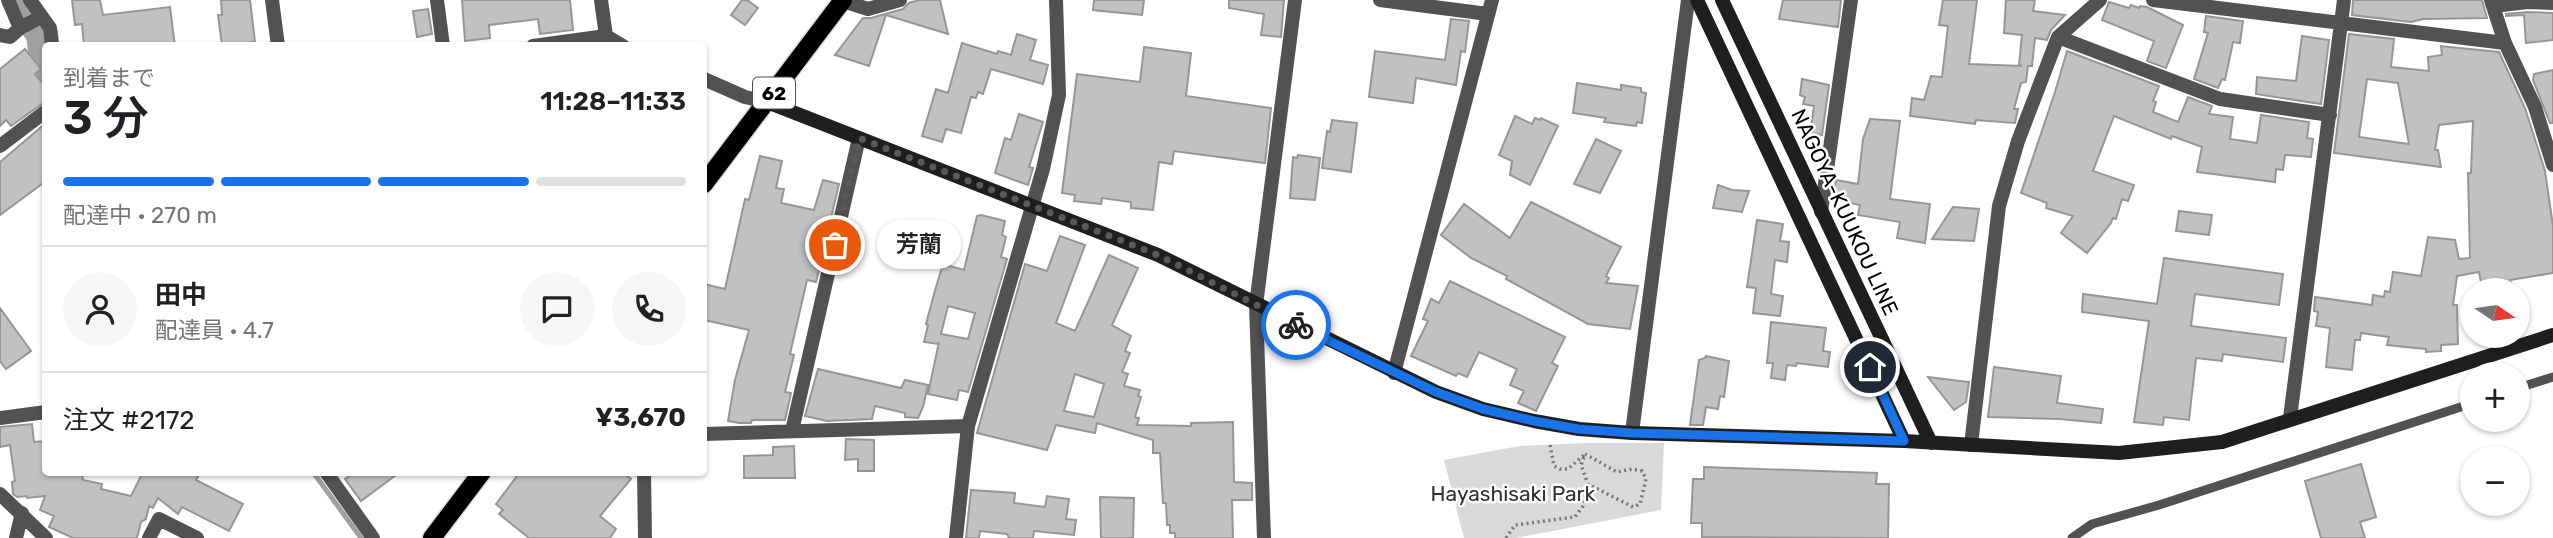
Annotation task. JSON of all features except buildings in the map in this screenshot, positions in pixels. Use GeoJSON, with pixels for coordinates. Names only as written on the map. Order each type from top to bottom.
{"type":"FeatureCollection","features":[{"type":"Feature","properties":{"kind":"main road","name":"62"},"geometry":{"type":"LineString","coordinates":[[707,180],[843,0]]}},
{"type":"Feature","properties":{"kind":"main road"},"geometry":{"type":"LineString","coordinates":[[432,538],[479,476]]}},
{"type":"Feature","properties":{"kind":"street"},"geometry":{"type":"LineString","coordinates":[[8,0],[31,22],[50,28],[52,42]]}},
{"type":"Feature","properties":{"kind":"street"},"geometry":{"type":"LineString","coordinates":[[30,0],[31,22]]}},
{"type":"Feature","properties":{"kind":"street"},"geometry":{"type":"LineString","coordinates":[[272,0],[277,42]]}},
{"type":"Feature","properties":{"kind":"street"},"geometry":{"type":"LineString","coordinates":[[436,0],[442,42]]}},
{"type":"Feature","properties":{"kind":"street"},"geometry":{"type":"LineString","coordinates":[[601,0],[606,41]]}},
{"type":"Feature","properties":{"kind":"street"},"geometry":{"type":"LineString","coordinates":[[843,0],[869,9],[900,0]]}},
{"type":"Feature","properties":{"kind":"street"},"geometry":{"type":"LineString","coordinates":[[956,538],[968,426],[1043,169],[1059,95],[1056,0]]}},
{"type":"Feature","properties":{"kind":"street"},"geometry":{"type":"LineString","coordinates":[[1264,538],[1256,305],[1296,0]]}},
{"type":"Feature","properties":{"kind":"street"},"geometry":{"type":"LineString","coordinates":[[1380,0],[1490,7],[1394,373]]}},
{"type":"Feature","properties":{"kind":"street"},"geometry":{"type":"LineString","coordinates":[[1632,433],[1688,0]]}},
{"type":"Feature","properties":{"kind":"street","name":"NAGOYA-KUUKOU LINE"},"geometry":{"type":"LineString","coordinates":[[1697,0],[1904,441]]}},
{"type":"Feature","properties":{"kind":"street","name":"NAGOYA-KUUKOU LINE"},"geometry":{"type":"LineString","coordinates":[[1722,0],[1931,443]]}},
{"type":"Feature","properties":{"kind":"street"},"geometry":{"type":"LineString","coordinates":[[1821,212],[1851,0]]}},
{"type":"Feature","properties":{"kind":"street"},"geometry":{"type":"LineString","coordinates":[[1971,445],[1999,206],[2018,141],[2058,37],[2100,0]]}},
{"type":"Feature","properties":{"kind":"street"},"geometry":{"type":"LineString","coordinates":[[2153,0],[2505,43]]}},
{"type":"Feature","properties":{"kind":"street"},"geometry":{"type":"LineString","coordinates":[[2290,418],[2344,0]]}},
{"type":"Feature","properties":{"kind":"street"},"geometry":{"type":"LineString","coordinates":[[2553,3],[2492,3],[2505,43],[2535,107],[2553,165]]}},
{"type":"Feature","properties":{"kind":"street"},"geometry":{"type":"LineString","coordinates":[[0,34],[10,37],[31,22]]}},
{"type":"Feature","properties":{"kind":"street"},"geometry":{"type":"LineString","coordinates":[[2058,37],[2220,99],[2330,115]]}},
{"type":"Feature","properties":{"kind":"street"},"geometry":{"type":"LineString","coordinates":[[707,80],[1158,255],[1436,392],[1508,415],[1578,429],[1904,441],[2119,453],[2222,442],[2553,335]]}},
{"type":"Feature","properties":{"kind":"street"},"geometry":{"type":"LineString","coordinates":[[0,146],[42,113]]}},
{"type":"Feature","properties":{"kind":"street"},"geometry":{"type":"LineString","coordinates":[[792,432],[859,138]]}},
{"type":"Feature","properties":{"kind":"street"},"geometry":{"type":"LineString","coordinates":[[0,418],[42,413]]}},
{"type":"Feature","properties":{"kind":"street"},"geometry":{"type":"LineString","coordinates":[[707,434],[968,426]]}},
{"type":"Feature","properties":{"kind":"street"},"geometry":{"type":"LineString","coordinates":[[329,476],[373,538]]}},
{"type":"Feature","properties":{"kind":"street"},"geometry":{"type":"LineString","coordinates":[[644,476],[645,538]]}},
{"type":"Feature","properties":{"kind":"street"},"geometry":{"type":"LineString","coordinates":[[0,494],[46,538]]}},
{"type":"Feature","properties":{"kind":"street"},"geometry":{"type":"LineString","coordinates":[[16,538],[22,513]]}},
{"type":"Feature","properties":{"kind":"street"},"geometry":{"type":"LineString","coordinates":[[149,538],[159,519],[197,538]]}},
{"type":"Feature","properties":{"kind":"lane"},"geometry":{"type":"LineString","coordinates":[[2530,384],[2553,377]]}},
{"type":"Feature","properties":{"kind":"lane"},"geometry":{"type":"LineString","coordinates":[[2072,538],[2092,524],[2159,505],[2460,407]]}},
{"type":"Feature","properties":{"kind":"path"},"geometry":{"type":"LineString","coordinates":[[1550,445],[1554,466],[1560,469],[1568,469],[1586,454]]}},
{"type":"Feature","properties":{"kind":"path"},"geometry":{"type":"LineString","coordinates":[[1586,454],[1616,472],[1632,469],[1642,471],[1646,480],[1640,504],[1633,507],[1588,484]]}},
{"type":"Feature","properties":{"kind":"path"},"geometry":{"type":"LineString","coordinates":[[1506,538],[1515,525],[1575,517],[1583,506],[1588,484],[1581,465],[1586,454]]}},
{"type":"Feature","properties":{"kind":"green space","name":"Hayashisaki Park"},"geometry":{"type":"Polygon","coordinates":[[[1664,443],[1661,510],[1516,538],[1464,538],[1444,460],[1519,446],[1664,443]]]}},
{"type":"Feature","properties":{"kind":"waterway"},"geometry":{"type":"LineString","coordinates":[[18,0],[42,34],[43,42]]}},
{"type":"Feature","properties":{"kind":"waterway"},"geometry":{"type":"LineString","coordinates":[[316,476],[361,538]]}},
{"type":"Feature","properties":{"kind":"way so far"},"geometry":{"type":"LineString","coordinates":[[835,245],[859,138],[1158,255],[1296,325]]}},
{"type":"Feature","properties":{"kind":"place","name":"芳蘭"},"geometry":{"type":"Point","coordinates":[835,245]}},
{"type":"Feature","properties":{"kind":"route"},"geometry":{"type":"LineString","coordinates":[[1296,325],[1436,392],[1483,409],[1578,429],[1632,433],[1904,441],[1870,367]]}}]}
